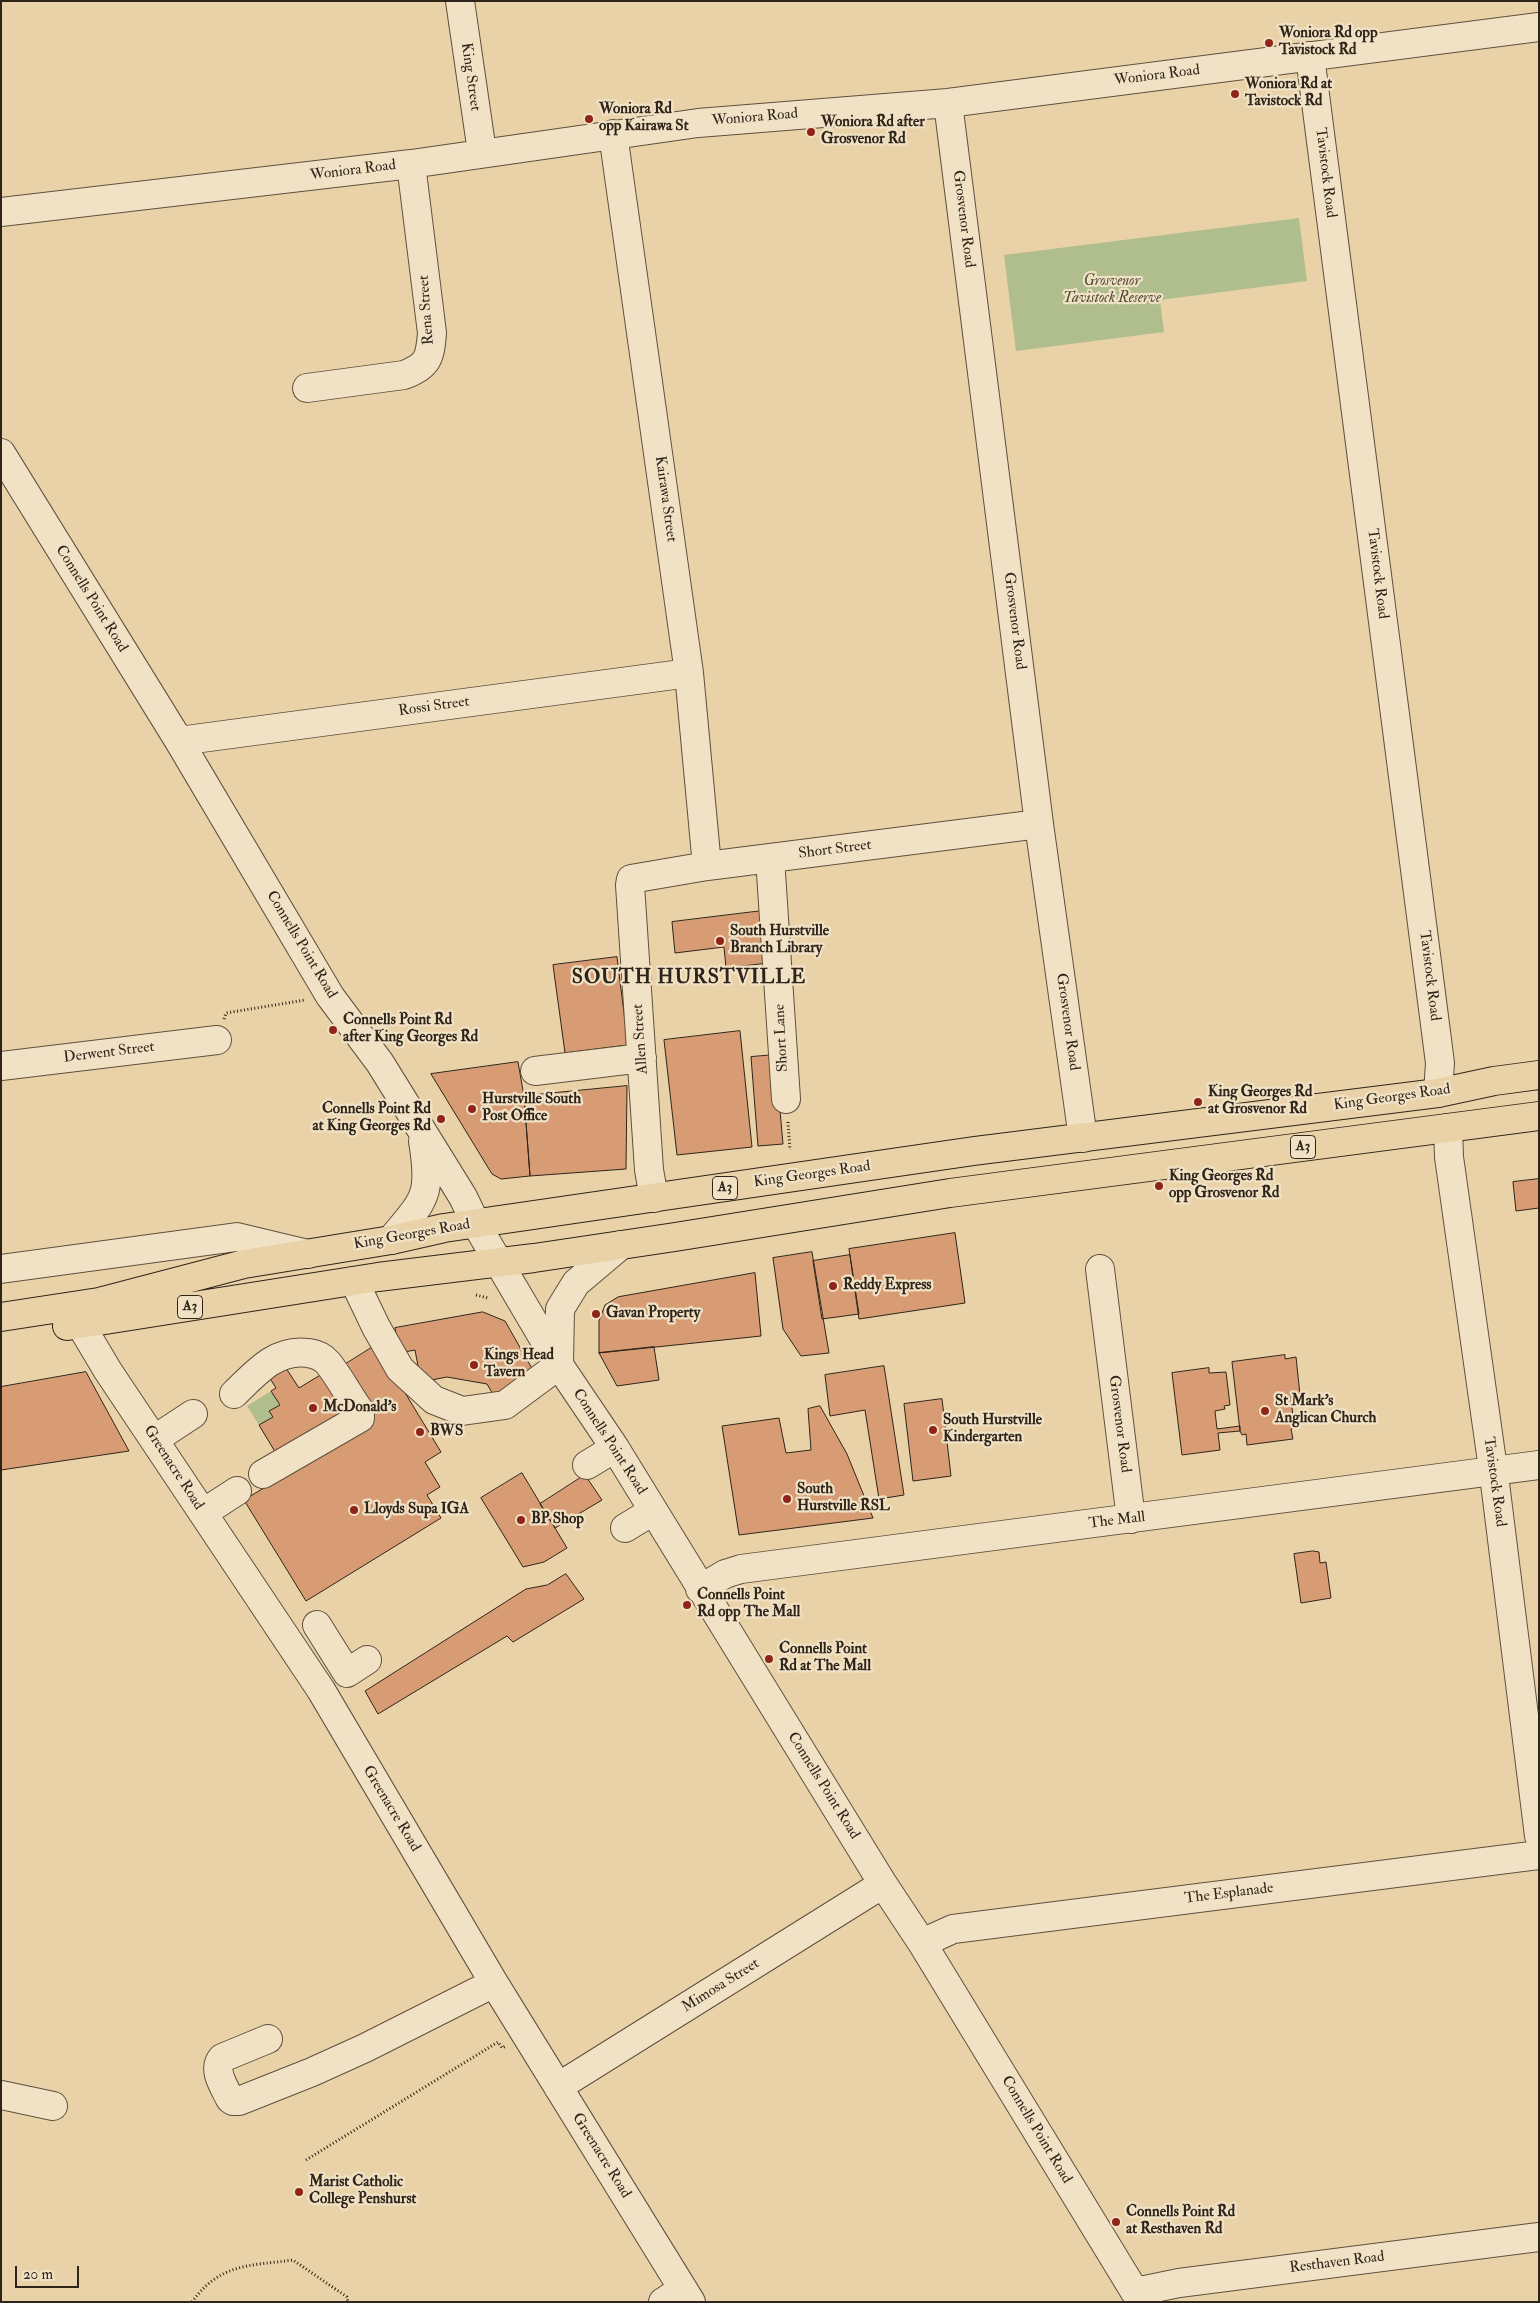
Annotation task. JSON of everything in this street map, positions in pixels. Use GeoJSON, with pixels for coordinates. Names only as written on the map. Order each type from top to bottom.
{"type":"FeatureCollection","features":[{"type":"Feature","properties":{"kind":"highway","name":"King Georges Road"},"geometry":{"type":"LineString","coordinates":[[1,1317],[99,1302],[244,1264],[476,1224],[974,1152],[1438,1093],[1494,1081],[1539,1075]]}},
{"type":"Feature","properties":{"kind":"highway","name":"A3"},"geometry":{"type":"LineString","coordinates":[[1,1334],[80,1324],[354,1281],[621,1245],[950,1193],[1539,1116]]}},
{"type":"Feature","properties":{"kind":"street","name":"King Street"},"geometry":{"type":"LineString","coordinates":[[460,1],[482,152]]}},
{"type":"Feature","properties":{"kind":"street","name":"Woniora Road"},"geometry":{"type":"LineString","coordinates":[[1,212],[411,164],[613,134],[757,117],[948,103],[1539,27]]}},
{"type":"Feature","properties":{"kind":"street","name":"Tavistock Road"},"geometry":{"type":"LineString","coordinates":[[1310,56],[1440,1063],[1438,1093]]}},
{"type":"Feature","properties":{"kind":"street","name":"Grosvenor Road"},"geometry":{"type":"LineString","coordinates":[[948,103],[1039,824],[1083,1138]]}},
{"type":"Feature","properties":{"kind":"street","name":"Kairawa Street"},"geometry":{"type":"LineString","coordinates":[[613,134],[689,674],[707,866]]}},
{"type":"Feature","properties":{"kind":"street","name":"Rena Street"},"geometry":{"type":"LineString","coordinates":[[307,388],[404,375],[417,370],[430,356],[432,333],[411,164]]}},
{"type":"Feature","properties":{"kind":"street","name":"Connells Point Road"},"geometry":{"type":"LineString","coordinates":[[1,453],[179,741],[330,996],[380,1063],[422,1135],[463,1197],[476,1224],[559,1365],[615,1448],[700,1589],[883,1884],[922,1943],[1138,2297]]}},
{"type":"Feature","properties":{"kind":"street","name":"Rossi Street"},"geometry":{"type":"LineString","coordinates":[[179,741],[689,674]]}},
{"type":"Feature","properties":{"kind":"street","name":"Short Street"},"geometry":{"type":"LineString","coordinates":[[631,879],[707,866],[1039,824]]}},
{"type":"Feature","properties":{"kind":"street","name":"Short Lane"},"geometry":{"type":"LineString","coordinates":[[770,858],[786,1099]]}},
{"type":"Feature","properties":{"kind":"street","name":"Allen Street"},"geometry":{"type":"LineString","coordinates":[[631,879],[649,1170],[654,1198]]}},
{"type":"Feature","properties":{"kind":"street","name":"Derwent Street"},"geometry":{"type":"LineString","coordinates":[[1,1066],[217,1040]]}},
{"type":"Feature","properties":{"kind":"street"},"geometry":{"type":"LineString","coordinates":[[535,1071],[642,1058]]}},
{"type":"Feature","properties":{"kind":"street","name":"Tavistock Road"},"geometry":{"type":"LineString","coordinates":[[1448,1128],[1450,1166],[1493,1471],[1539,1836]]}},
{"type":"Feature","properties":{"kind":"street"},"geometry":{"type":"LineString","coordinates":[[391,1240],[423,1201],[428,1170],[422,1135]]}},
{"type":"Feature","properties":{"kind":"street"},"geometry":{"type":"LineString","coordinates":[[1,1269],[237,1237],[308,1254]]}},
{"type":"Feature","properties":{"kind":"street"},"geometry":{"type":"LineString","coordinates":[[354,1281],[376,1327],[400,1369],[434,1400],[462,1411],[505,1405],[559,1365],[560,1309],[576,1283],[621,1245]]}},
{"type":"Feature","properties":{"kind":"street","name":"Grosvenor Road"},"geometry":{"type":"LineString","coordinates":[[1100,1269],[1131,1519]]}},
{"type":"Feature","properties":{"kind":"street","name":"Greenacre Road"},"geometry":{"type":"LineString","coordinates":[[80,1324],[108,1371],[321,1690],[494,1983],[558,2087],[679,2298]]}},
{"type":"Feature","properties":{"kind":"street"},"geometry":{"type":"LineString","coordinates":[[263,1474],[360,1418],[360,1411],[327,1362],[314,1354]]}},
{"type":"Feature","properties":{"kind":"street"},"geometry":{"type":"LineString","coordinates":[[155,1439],[193,1414]]}},
{"type":"Feature","properties":{"kind":"street"},"geometry":{"type":"LineString","coordinates":[[587,1465],[615,1448]]}},
{"type":"Feature","properties":{"kind":"street","name":"The Mall"},"geometry":{"type":"LineString","coordinates":[[700,1589],[725,1574],[741,1569],[1539,1465]]}},
{"type":"Feature","properties":{"kind":"street"},"geometry":{"type":"LineString","coordinates":[[203,1513],[237,1491]]}},
{"type":"Feature","properties":{"kind":"street"},"geometry":{"type":"LineString","coordinates":[[625,1528],[653,1511]]}},
{"type":"Feature","properties":{"kind":"street"},"geometry":{"type":"LineString","coordinates":[[290,1643],[326,1620],[357,1666],[321,1690]]}},
{"type":"Feature","properties":{"kind":"street","name":"The Esplanade"},"geometry":{"type":"LineString","coordinates":[[922,1943],[953,1929],[1539,1855]]}},
{"type":"Feature","properties":{"kind":"street","name":"Mimosa Street"},"geometry":{"type":"LineString","coordinates":[[558,2087],[883,1884]]}},
{"type":"Feature","properties":{"kind":"street"},"geometry":{"type":"LineString","coordinates":[[268,2040],[222,2058],[218,2063],[217,2068],[233,2101],[248,2097],[339,2060],[494,1983]]}},
{"type":"Feature","properties":{"kind":"street"},"geometry":{"type":"LineString","coordinates":[[1,2095],[53,2106]]}},
{"type":"Feature","properties":{"kind":"street","name":"Resthaven Road"},"geometry":{"type":"LineString","coordinates":[[1138,2297],[1179,2283],[1539,2237]]}},
{"type":"Feature","properties":{"kind":"path"},"geometry":{"type":"LineString","coordinates":[[217,1040],[226,1013],[306,1000]]}},
{"type":"Feature","properties":{"kind":"path"},"geometry":{"type":"LineString","coordinates":[[476,1295],[488,1298]]}},
{"type":"Feature","properties":{"kind":"path"},"geometry":{"type":"LineString","coordinates":[[306,2160],[498,2042],[502,2048],[526,2035]]}},
{"type":"Feature","properties":{"kind":"path"},"geometry":{"type":"LineString","coordinates":[[192,2302],[214,2277],[235,2268],[293,2260],[347,2297],[348,2302]]}},
{"type":"Feature","properties":{"kind":"green space","name":"Grosvenor Tavistock Reserve"},"geometry":{"type":"Polygon","coordinates":[[[1299,218],[1307,281],[1160,300],[1164,332],[1016,351],[1004,255],[1299,218]]]}},
{"type":"Feature","properties":{"kind":"green space"},"geometry":{"type":"Polygon","coordinates":[[[271,1391],[280,1405],[270,1411],[273,1417],[259,1425],[247,1406],[271,1391]]]}},
{"type":"Feature","properties":{"kind":"building"},"geometry":{"type":"Polygon","coordinates":[[[762,911],[768,963],[726,968],[724,947],[675,953],[672,922],[762,911]]]}},
{"type":"Feature","properties":{"kind":"building"},"geometry":{"type":"Polygon","coordinates":[[[617,957],[628,1045],[565,1053],[553,965],[617,957]]]}},
{"type":"Feature","properties":{"kind":"building"},"geometry":{"type":"Polygon","coordinates":[[[740,1031],[752,1147],[677,1155],[664,1040],[740,1031]]]}},
{"type":"Feature","properties":{"kind":"building"},"geometry":{"type":"Polygon","coordinates":[[[775,1055],[783,1144],[758,1146],[751,1057],[775,1055]]]}},
{"type":"Feature","properties":{"kind":"building"},"geometry":{"type":"Polygon","coordinates":[[[518,1062],[524,1096],[530,1176],[501,1179],[492,1174],[431,1074],[518,1062]]]}},
{"type":"Feature","properties":{"kind":"building"},"geometry":{"type":"Polygon","coordinates":[[[627,1086],[626,1169],[530,1176],[524,1096],[627,1086]]]}},
{"type":"Feature","properties":{"kind":"building"},"geometry":{"type":"Polygon","coordinates":[[[1539,1179],[1539,1208],[1516,1211],[1513,1182],[1539,1179]]]}},
{"type":"Feature","properties":{"kind":"building"},"geometry":{"type":"Polygon","coordinates":[[[955,1233],[965,1303],[859,1319],[849,1249],[955,1233]]]}},
{"type":"Feature","properties":{"kind":"building"},"geometry":{"type":"Polygon","coordinates":[[[812,1252],[829,1353],[801,1356],[783,1329],[773,1258],[812,1252]]]}},
{"type":"Feature","properties":{"kind":"building"},"geometry":{"type":"Polygon","coordinates":[[[850,1255],[859,1314],[822,1319],[813,1261],[850,1255]]]}},
{"type":"Feature","properties":{"kind":"building"},"geometry":{"type":"Polygon","coordinates":[[[755,1273],[761,1336],[599,1353],[599,1321],[605,1305],[618,1297],[755,1273]]]}},
{"type":"Feature","properties":{"kind":"building","name":"Kings Head Tavern"},"geometry":{"type":"Polygon","coordinates":[[[483,1312],[505,1321],[538,1379],[498,1403],[487,1384],[447,1377],[421,1382],[415,1350],[399,1353],[395,1328],[483,1312]]]}},
{"type":"Feature","properties":{"kind":"building"},"geometry":{"type":"Polygon","coordinates":[[[376,1345],[441,1452],[425,1462],[440,1487],[427,1495],[441,1518],[306,1601],[244,1500],[374,1421],[341,1367],[376,1345]]]}},
{"type":"Feature","properties":{"kind":"building"},"geometry":{"type":"Polygon","coordinates":[[[654,1347],[659,1380],[617,1386],[599,1353],[654,1347]]]}},
{"type":"Feature","properties":{"kind":"building","name":"St Mark's Anglican Church"},"geometry":{"type":"Polygon","coordinates":[[[1285,1355],[1285,1359],[1296,1357],[1300,1395],[1291,1397],[1294,1428],[1291,1429],[1293,1439],[1247,1445],[1246,1434],[1242,1435],[1240,1431],[1232,1362],[1285,1355]]]}},
{"type":"Feature","properties":{"kind":"building","name":"McDonald's"},"geometry":{"type":"Polygon","coordinates":[[[280,1359],[299,1388],[322,1374],[356,1415],[277,1455],[259,1425],[273,1417],[269,1411],[280,1405],[271,1391],[276,1388],[264,1369],[280,1359]]]}},
{"type":"Feature","properties":{"kind":"building"},"geometry":{"type":"Polygon","coordinates":[[[884,1366],[904,1495],[879,1499],[865,1410],[830,1416],[825,1375],[884,1366]]]}},
{"type":"Feature","properties":{"kind":"building"},"geometry":{"type":"Polygon","coordinates":[[[1209,1368],[1209,1373],[1226,1372],[1230,1405],[1224,1406],[1225,1409],[1215,1411],[1217,1429],[1240,1426],[1240,1431],[1218,1433],[1220,1450],[1182,1455],[1172,1373],[1209,1368]]]}},
{"type":"Feature","properties":{"kind":"building"},"geometry":{"type":"Polygon","coordinates":[[[86,1372],[129,1451],[1,1470],[1,1387],[86,1372]]]}},
{"type":"Feature","properties":{"kind":"building"},"geometry":{"type":"Polygon","coordinates":[[[942,1399],[951,1476],[913,1481],[904,1404],[942,1399]]]}},
{"type":"Feature","properties":{"kind":"building"},"geometry":{"type":"Polygon","coordinates":[[[820,1406],[847,1454],[873,1518],[739,1535],[722,1426],[779,1418],[786,1453],[811,1450],[808,1409],[820,1406]]]}},
{"type":"Feature","properties":{"kind":"building"},"geometry":{"type":"Polygon","coordinates":[[[522,1473],[567,1548],[544,1562],[523,1567],[481,1498],[522,1473]]]}},
{"type":"Feature","properties":{"kind":"building"},"geometry":{"type":"Polygon","coordinates":[[[585,1475],[602,1500],[555,1528],[540,1504],[585,1475]]]}},
{"type":"Feature","properties":{"kind":"building"},"geometry":{"type":"Polygon","coordinates":[[[1319,1552],[1320,1563],[1326,1562],[1331,1598],[1301,1603],[1294,1554],[1319,1552]]]}},
{"type":"Feature","properties":{"kind":"building"},"geometry":{"type":"Polygon","coordinates":[[[566,1574],[584,1599],[513,1642],[507,1636],[378,1714],[365,1691],[526,1589],[547,1585],[566,1574]]]}},
{"type":"Feature","properties":{"kind":"place","name":"Woniora Rd opp Tavistock Rd"},"geometry":{"type":"Point","coordinates":[1269,43]}},
{"type":"Feature","properties":{"kind":"place","name":"Woniora Rd at Tavistock Rd"},"geometry":{"type":"Point","coordinates":[1235,94]}},
{"type":"Feature","properties":{"kind":"place","name":"Woniora Rd opp Kairawa St"},"geometry":{"type":"Point","coordinates":[589,119]}},
{"type":"Feature","properties":{"kind":"place","name":"Woniora Rd after Grosvenor Rd"},"geometry":{"type":"Point","coordinates":[811,132]}},
{"type":"Feature","properties":{"kind":"place","name":"South Hurstville Branch Library"},"geometry":{"type":"Point","coordinates":[720,941]}},
{"type":"Feature","properties":{"kind":"place","name":"Connells Point Rd after King Georges Rd"},"geometry":{"type":"Point","coordinates":[333,1030]}},
{"type":"Feature","properties":{"kind":"place","name":"King Georges Rd at Grosvenor Rd"},"geometry":{"type":"Point","coordinates":[1198,1102]}},
{"type":"Feature","properties":{"kind":"place","name":"Hurstville South Post Office"},"geometry":{"type":"Point","coordinates":[472,1109]}},
{"type":"Feature","properties":{"kind":"place","name":"Connells Point Rd at King Georges Rd"},"geometry":{"type":"Point","coordinates":[441,1119]}},
{"type":"Feature","properties":{"kind":"place","name":"King Georges Rd opp Grosvenor Rd"},"geometry":{"type":"Point","coordinates":[1159,1186]}},
{"type":"Feature","properties":{"kind":"place","name":"Reddy Express"},"geometry":{"type":"Point","coordinates":[833,1286]}},
{"type":"Feature","properties":{"kind":"place","name":"Gavan Property"},"geometry":{"type":"Point","coordinates":[596,1314]}},
{"type":"Feature","properties":{"kind":"place","name":"Kings Head Tavern"},"geometry":{"type":"Point","coordinates":[474,1365]}},
{"type":"Feature","properties":{"kind":"place","name":"McDonald's"},"geometry":{"type":"Point","coordinates":[313,1408]}},
{"type":"Feature","properties":{"kind":"place","name":"St Mark's Anglican Church"},"geometry":{"type":"Point","coordinates":[1265,1411]}},
{"type":"Feature","properties":{"kind":"place","name":"South Hurstville Kindergarten"},"geometry":{"type":"Point","coordinates":[933,1430]}},
{"type":"Feature","properties":{"kind":"place","name":"BWS"},"geometry":{"type":"Point","coordinates":[420,1432]}},
{"type":"Feature","properties":{"kind":"place","name":"South Hurstville RSL"},"geometry":{"type":"Point","coordinates":[787,1499]}},
{"type":"Feature","properties":{"kind":"place","name":"Lloyds Supa IGA"},"geometry":{"type":"Point","coordinates":[354,1510]}},
{"type":"Feature","properties":{"kind":"place","name":"BP Shop"},"geometry":{"type":"Point","coordinates":[521,1520]}},
{"type":"Feature","properties":{"kind":"place","name":"Connells Point Rd opp The Mall"},"geometry":{"type":"Point","coordinates":[687,1605]}},
{"type":"Feature","properties":{"kind":"place","name":"Connells Point Rd at The Mall"},"geometry":{"type":"Point","coordinates":[769,1659]}},
{"type":"Feature","properties":{"kind":"place","name":"Marist Catholic College Penshurst"},"geometry":{"type":"Point","coordinates":[299,2192]}},
{"type":"Feature","properties":{"kind":"place","name":"Connells Point Rd at Resthaven Rd"},"geometry":{"type":"Point","coordinates":[1116,2222]}},
{"type":"Feature","properties":{"kind":"district","name":"SOUTH HURSTVILLE"},"geometry":{"type":"Point","coordinates":[689,979]}}]}
